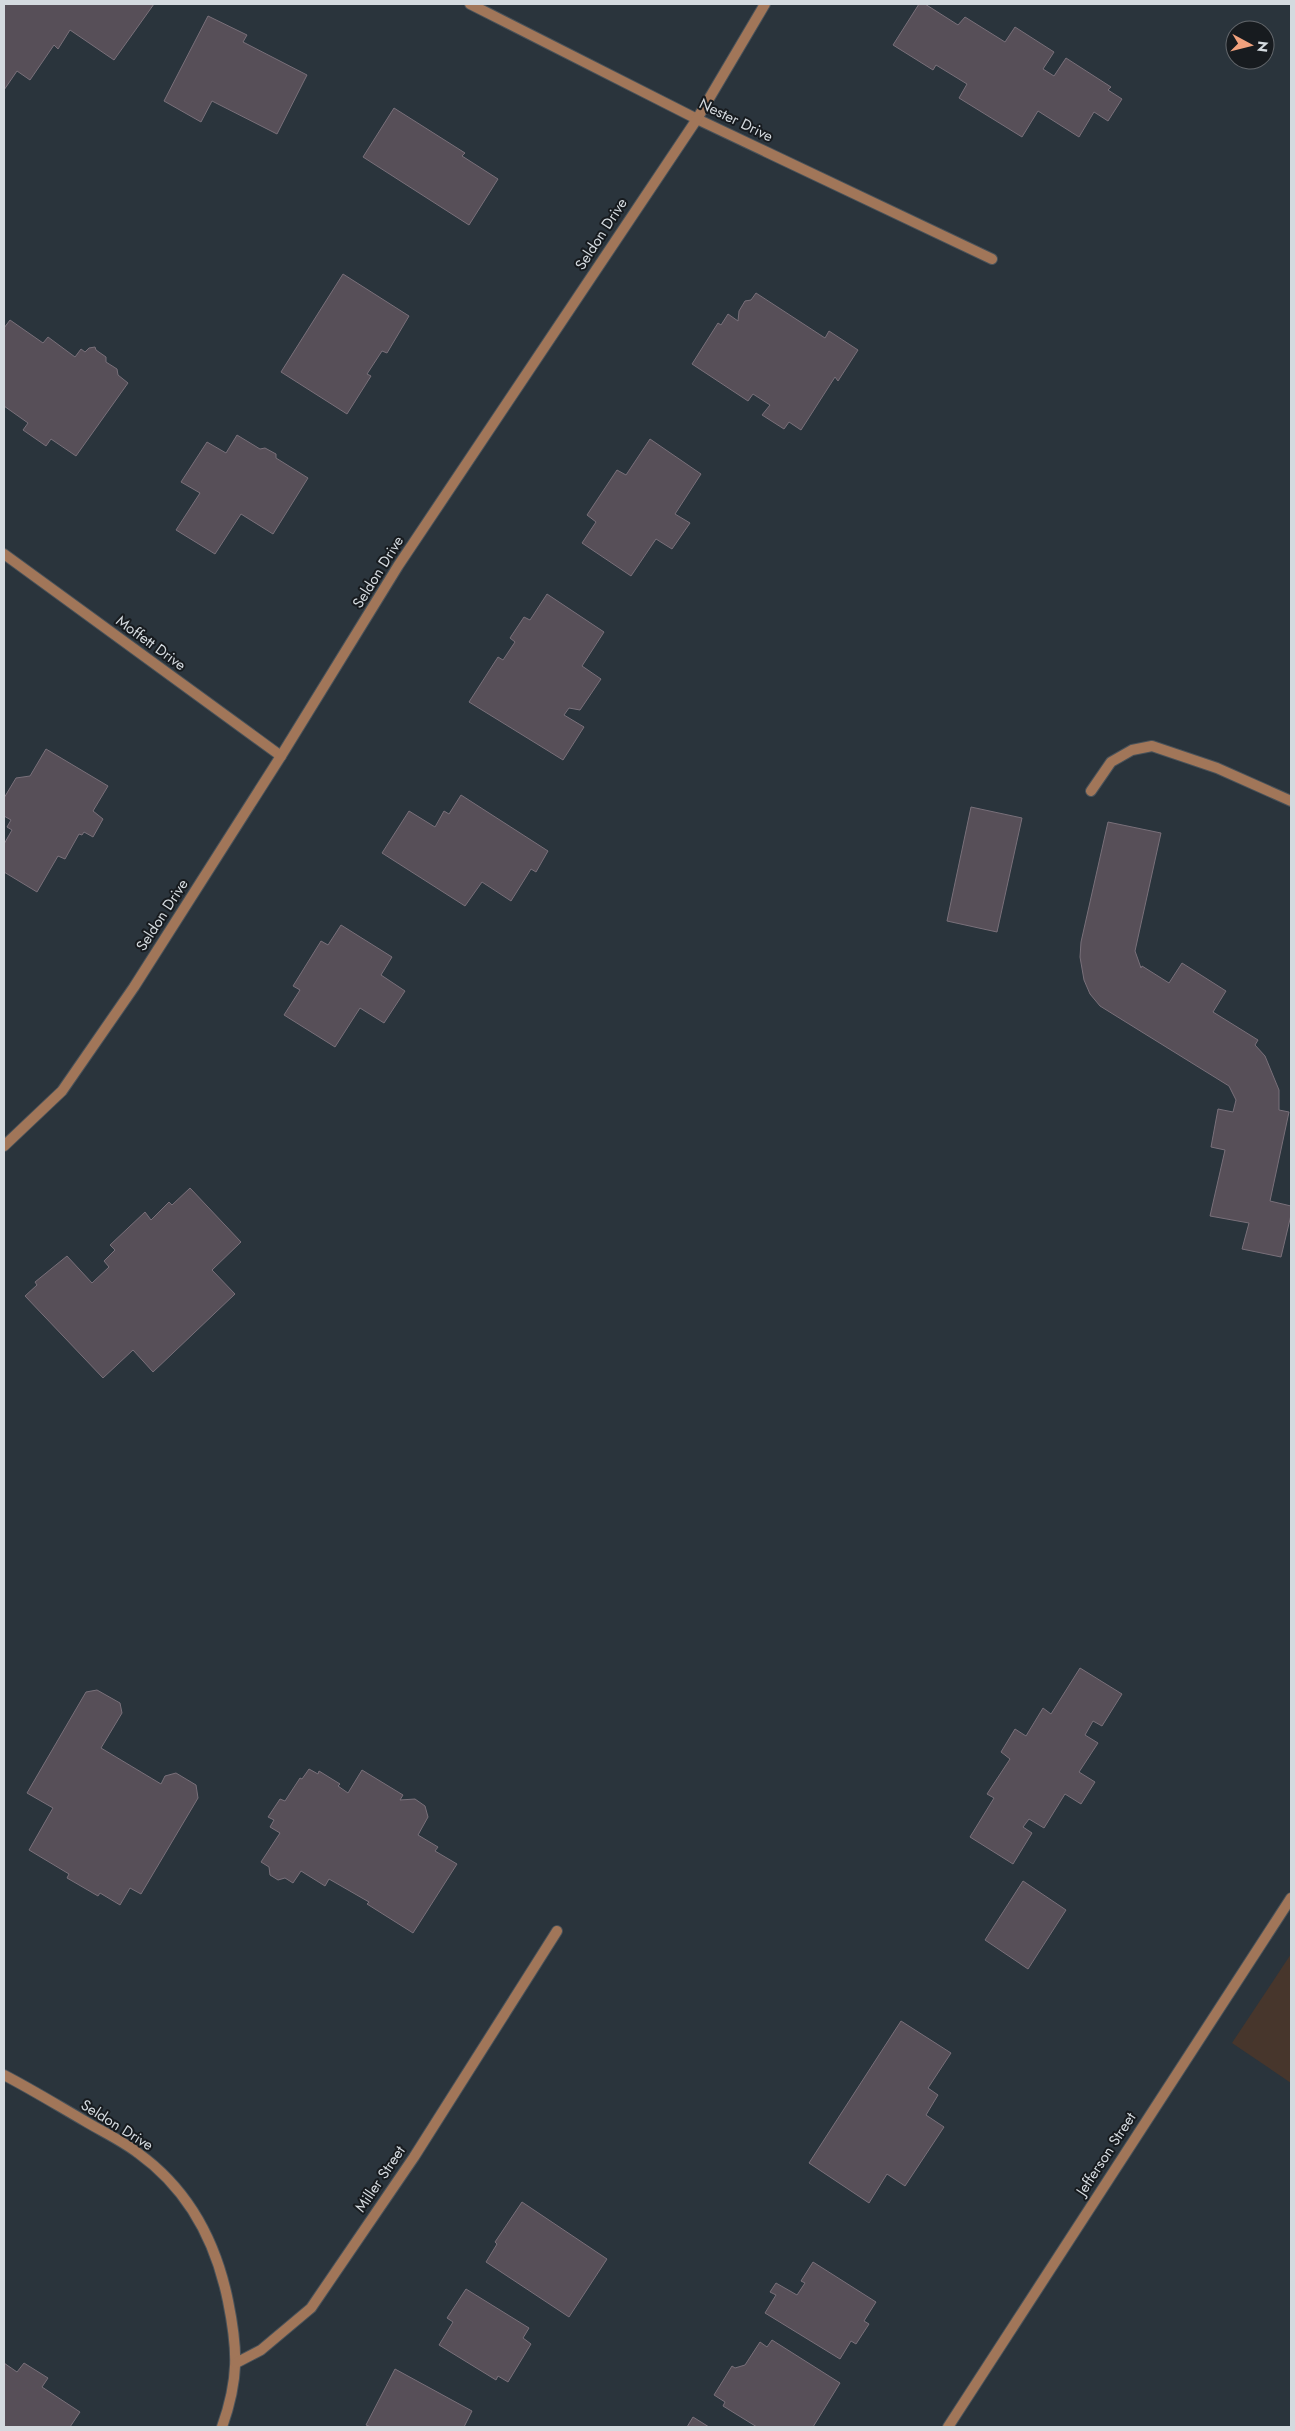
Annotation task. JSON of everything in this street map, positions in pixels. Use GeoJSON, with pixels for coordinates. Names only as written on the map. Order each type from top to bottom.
{"type":"FeatureCollection","features":[{"type":"Feature","properties":{"kind":"street","name":"Nester Drive"},"geometry":{"type":"LineString","coordinates":[[470,4],[697,118],[992,259]]}},
{"type":"Feature","properties":{"kind":"street","name":"Seldon Drive"},"geometry":{"type":"LineString","coordinates":[[4,1146],[62,1091],[134,987],[281,756],[398,566],[697,118],[765,4]]}},
{"type":"Feature","properties":{"kind":"street","name":"Moffett Drive"},"geometry":{"type":"LineString","coordinates":[[4,554],[281,756]]}},
{"type":"Feature","properties":{"kind":"street"},"geometry":{"type":"LineString","coordinates":[[1091,791],[1111,762],[1132,750],[1152,746],[1217,768],[1291,801]]}},
{"type":"Feature","properties":{"kind":"street","name":"Jefferson Street"},"geometry":{"type":"LineString","coordinates":[[948,2427],[1291,1898]]}},
{"type":"Feature","properties":{"kind":"street","name":"Miller Street"},"geometry":{"type":"LineString","coordinates":[[236,2363],[261,2350],[311,2308],[414,2157],[557,1931]]}},
{"type":"Feature","properties":{"kind":"street","name":"Seldon Drive"},"geometry":{"type":"LineString","coordinates":[[4,2075],[139,2153],[175,2187],[200,2219],[222,2271],[235,2338],[236,2363]]}},
{"type":"Feature","properties":{"kind":"street"},"geometry":{"type":"LineString","coordinates":[[222,2427],[230,2404],[236,2363]]}},
{"type":"Feature","properties":{"kind":"shaded area"},"geometry":{"type":"Polygon","coordinates":[[[1291,1954],[1291,2083],[1232,2043],[1291,1954]]]}},
{"type":"Feature","properties":{"kind":"building"},"geometry":{"type":"Polygon","coordinates":[[[4,4],[154,4],[114,60],[70,30],[58,49],[54,45],[30,80],[17,71],[4,90],[4,4]]]}},
{"type":"Feature","properties":{"kind":"building"},"geometry":{"type":"Polygon","coordinates":[[[919,4],[925,4],[958,25],[965,17],[1005,42],[1015,27],[1054,52],[1043,69],[1054,76],[1066,58],[1111,87],[1108,90],[1122,99],[1108,121],[1094,112],[1079,137],[1038,111],[1022,137],[959,98],[967,84],[936,65],[933,70],[893,45],[919,4]]]}},
{"type":"Feature","properties":{"kind":"building"},"geometry":{"type":"Polygon","coordinates":[[[208,16],[247,35],[243,42],[307,75],[277,134],[212,101],[201,122],[164,101],[208,16]]]}},
{"type":"Feature","properties":{"kind":"building"},"geometry":{"type":"Polygon","coordinates":[[[394,108],[465,153],[462,156],[498,179],[469,225],[363,157],[394,108]]]}},
{"type":"Feature","properties":{"kind":"building"},"geometry":{"type":"Polygon","coordinates":[[[343,274],[409,316],[387,353],[382,351],[367,374],[371,376],[347,414],[281,372],[343,274]]]}},
{"type":"Feature","properties":{"kind":"building"},"geometry":{"type":"Polygon","coordinates":[[[756,293],[825,338],[829,331],[858,350],[838,381],[835,377],[801,430],[789,422],[784,429],[762,415],[770,405],[753,394],[748,401],[692,364],[718,323],[721,325],[728,314],[738,321],[739,311],[745,301],[751,300],[756,293]]]}},
{"type":"Feature","properties":{"kind":"building"},"geometry":{"type":"Polygon","coordinates":[[[10,320],[43,343],[48,337],[75,357],[81,349],[85,352],[89,348],[95,347],[96,350],[106,357],[106,362],[117,369],[118,375],[128,383],[76,456],[51,439],[46,446],[23,430],[28,423],[4,406],[4,328],[10,320]]]}},
{"type":"Feature","properties":{"kind":"building"},"geometry":{"type":"Polygon","coordinates":[[[237,435],[260,449],[265,448],[276,454],[276,458],[308,478],[273,534],[241,514],[215,554],[176,530],[200,493],[181,482],[207,442],[226,453],[237,435]]]}},
{"type":"Feature","properties":{"kind":"building"},"geometry":{"type":"Polygon","coordinates":[[[650,439],[701,474],[675,514],[690,523],[672,549],[656,539],[631,576],[582,543],[596,522],[587,515],[617,470],[626,475],[650,439]]]}},
{"type":"Feature","properties":{"kind":"building"},"geometry":{"type":"Polygon","coordinates":[[[547,594],[604,632],[582,666],[601,679],[580,710],[569,708],[564,715],[584,727],[563,760],[469,702],[498,657],[503,660],[515,642],[510,638],[524,617],[530,620],[547,594]]]}},
{"type":"Feature","properties":{"kind":"building"},"geometry":{"type":"Polygon","coordinates":[[[46,749],[108,786],[93,811],[103,819],[93,837],[84,832],[82,835],[79,834],[65,859],[58,856],[37,892],[4,872],[4,844],[12,830],[7,827],[11,820],[4,816],[4,798],[16,778],[30,776],[46,749]]]}},
{"type":"Feature","properties":{"kind":"building"},"geometry":{"type":"Polygon","coordinates":[[[461,795],[548,851],[536,872],[531,869],[511,901],[482,882],[465,906],[382,853],[409,811],[435,827],[444,811],[449,814],[461,795]]]}},
{"type":"Feature","properties":{"kind":"building"},"geometry":{"type":"Polygon","coordinates":[[[971,807],[1022,818],[997,932],[947,921],[971,807]]]}},
{"type":"Feature","properties":{"kind":"building"},"geometry":{"type":"Polygon","coordinates":[[[1108,822],[1161,833],[1135,951],[1141,968],[1142,966],[1169,983],[1182,963],[1226,991],[1213,1012],[1258,1040],[1255,1045],[1265,1056],[1279,1090],[1279,1110],[1289,1112],[1270,1201],[1291,1206],[1291,1215],[1281,1257],[1242,1249],[1249,1223],[1210,1216],[1225,1150],[1211,1147],[1218,1109],[1233,1112],[1236,1100],[1229,1086],[1100,1006],[1090,994],[1084,980],[1080,957],[1081,942],[1108,822]]]}},
{"type":"Feature","properties":{"kind":"building"},"geometry":{"type":"Polygon","coordinates":[[[341,925],[392,957],[381,975],[405,991],[384,1023],[360,1008],[335,1047],[284,1015],[300,990],[293,986],[321,941],[328,945],[341,925]]]}},
{"type":"Feature","properties":{"kind":"building"},"geometry":{"type":"Polygon","coordinates":[[[190,1188],[241,1242],[212,1270],[235,1294],[153,1372],[133,1350],[103,1378],[25,1296],[37,1285],[35,1282],[67,1256],[92,1283],[109,1267],[104,1261],[115,1250],[110,1245],[145,1212],[151,1220],[169,1202],[172,1205],[190,1188]]]}},
{"type":"Feature","properties":{"kind":"building"},"geometry":{"type":"Polygon","coordinates":[[[1080,1668],[1122,1694],[1102,1726],[1093,1721],[1085,1735],[1098,1743],[1079,1772],[1095,1782],[1081,1804],[1065,1794],[1044,1828],[1029,1819],[1023,1827],[1032,1833],[1013,1864],[970,1837],[994,1798],[987,1794],[1010,1759],[1001,1752],[1015,1729],[1026,1736],[1043,1708],[1051,1714],[1080,1668]]]}},
{"type":"Feature","properties":{"kind":"building"},"geometry":{"type":"Polygon","coordinates":[[[97,1690],[120,1703],[122,1713],[101,1748],[161,1784],[165,1776],[176,1773],[196,1785],[198,1798],[141,1894],[130,1888],[120,1905],[100,1893],[98,1896],[67,1878],[69,1874],[29,1850],[53,1808],[27,1793],[86,1692],[97,1690]]]}},
{"type":"Feature","properties":{"kind":"building"},"geometry":{"type":"Polygon","coordinates":[[[309,1769],[318,1774],[319,1771],[340,1784],[338,1786],[348,1793],[362,1770],[403,1795],[400,1800],[415,1799],[425,1806],[428,1817],[418,1835],[438,1847],[435,1851],[457,1864],[413,1933],[367,1904],[369,1902],[329,1879],[325,1886],[301,1871],[293,1883],[285,1878],[278,1880],[270,1875],[269,1867],[261,1862],[280,1833],[270,1827],[274,1820],[268,1817],[280,1799],[285,1801],[300,1778],[302,1779],[309,1769]]]}},
{"type":"Feature","properties":{"kind":"building"},"geometry":{"type":"Polygon","coordinates":[[[1023,1881],[1066,1910],[1028,1969],[985,1940],[1023,1881]]]}},
{"type":"Feature","properties":{"kind":"building"},"geometry":{"type":"Polygon","coordinates":[[[901,2021],[951,2053],[928,2088],[938,2095],[926,2115],[944,2127],[905,2186],[887,2174],[869,2203],[809,2163],[901,2021]]]}},
{"type":"Feature","properties":{"kind":"building"},"geometry":{"type":"Polygon","coordinates":[[[522,2202],[607,2259],[569,2317],[486,2262],[497,2244],[495,2242],[522,2202]]]}},
{"type":"Feature","properties":{"kind":"building"},"geometry":{"type":"Polygon","coordinates":[[[813,2262],[876,2302],[864,2321],[869,2324],[856,2344],[851,2341],[840,2359],[765,2313],[776,2295],[770,2292],[776,2283],[797,2295],[805,2283],[801,2281],[813,2262]]]}},
{"type":"Feature","properties":{"kind":"building"},"geometry":{"type":"Polygon","coordinates":[[[466,2289],[529,2328],[523,2338],[531,2344],[508,2382],[498,2376],[496,2380],[439,2345],[453,2322],[447,2318],[466,2289]]]}},
{"type":"Feature","properties":{"kind":"building"},"geometry":{"type":"Polygon","coordinates":[[[772,2340],[840,2383],[813,2427],[757,2427],[723,2406],[725,2402],[714,2395],[732,2366],[735,2368],[745,2365],[760,2342],[767,2347],[772,2340]]]}},
{"type":"Feature","properties":{"kind":"building"},"geometry":{"type":"Polygon","coordinates":[[[4,2363],[17,2372],[24,2363],[48,2378],[42,2387],[80,2412],[70,2427],[4,2427],[4,2363]]]}},
{"type":"Feature","properties":{"kind":"building"},"geometry":{"type":"Polygon","coordinates":[[[395,2369],[472,2411],[464,2427],[371,2427],[366,2425],[395,2369]]]}},
{"type":"Feature","properties":{"kind":"building"},"geometry":{"type":"Polygon","coordinates":[[[693,2417],[709,2427],[687,2427],[693,2417]]]}}]}
